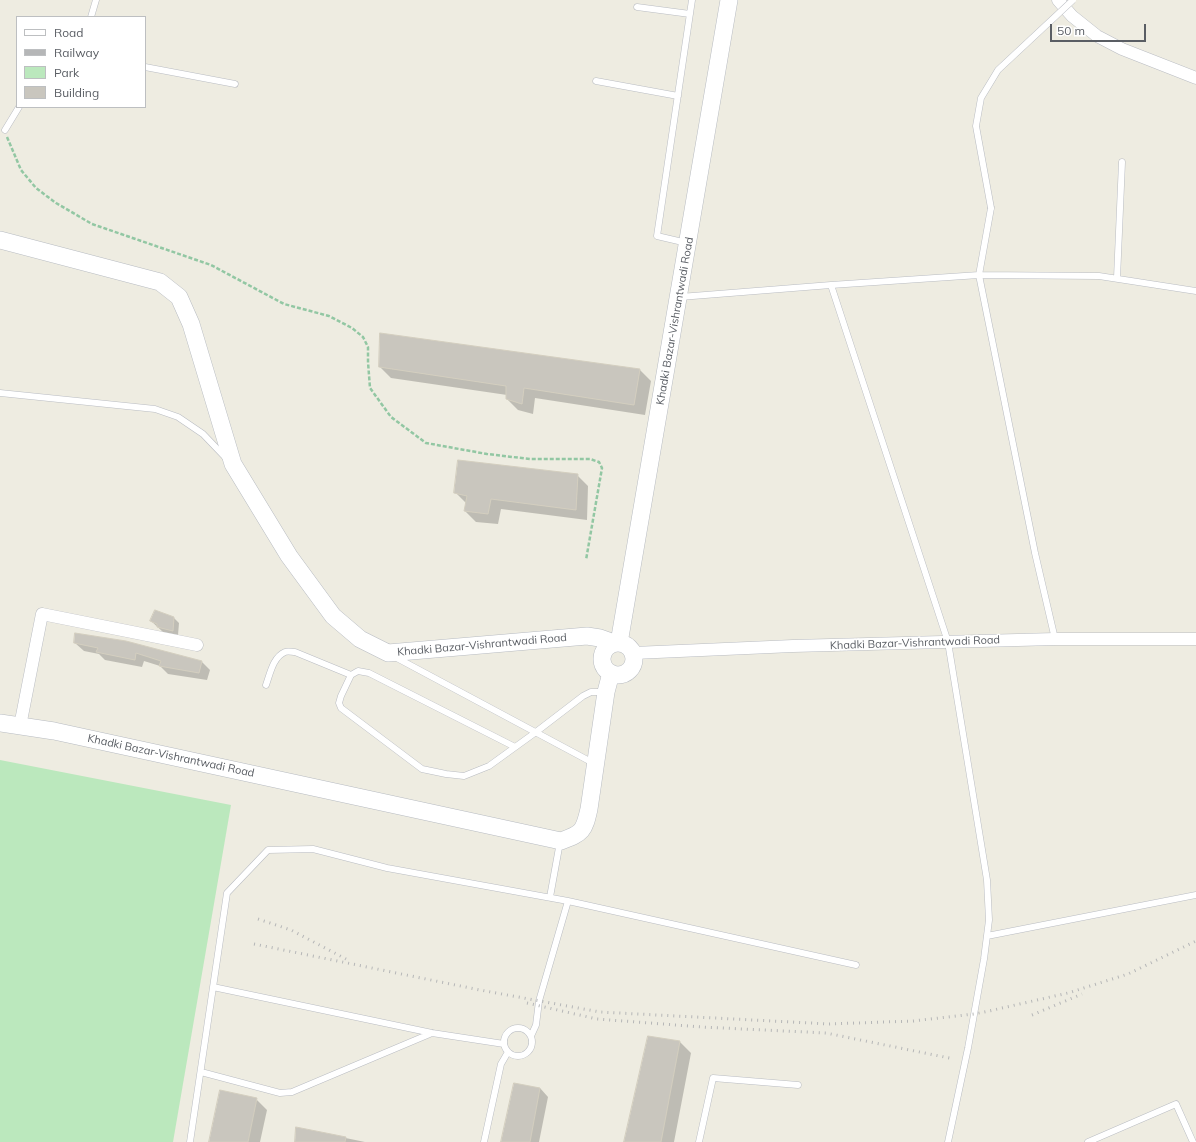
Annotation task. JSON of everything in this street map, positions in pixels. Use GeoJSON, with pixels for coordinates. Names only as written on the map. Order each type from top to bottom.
{"type":"FeatureCollection","features":[{"type":"Feature","properties":{"kind":"street","name":"Khadki Bazar-Vishrantwadi Road"},"geometry":{"type":"LineString","coordinates":[[0,240],[160,282],[179,297],[191,324],[233,464],[289,556],[333,616],[360,639],[388,653],[587,636],[616,643],[679,297],[729,0]]}},
{"type":"Feature","properties":{"kind":"street"},"geometry":{"type":"LineString","coordinates":[[1058,0],[1072,16],[1097,36],[1122,49],[1196,78]]}},
{"type":"Feature","properties":{"kind":"street"},"geometry":{"type":"LineString","coordinates":[[20,726],[42,614],[197,645]]}},
{"type":"Feature","properties":{"kind":"street","name":"Khadki Bazar-Vishrantwadi Road"},"geometry":{"type":"LineString","coordinates":[[634,653],[800,646],[1055,639],[1196,639]]}},
{"type":"Feature","properties":{"kind":"street"},"geometry":{"type":"LineString","coordinates":[[616,643],[625,644],[634,653],[633,666],[629,671],[618,675],[606,670],[602,658],[608,646],[616,643]]}},
{"type":"Feature","properties":{"kind":"street"},"geometry":{"type":"LineString","coordinates":[[560,841],[575,836],[585,827],[606,692],[612,673]]}},
{"type":"Feature","properties":{"kind":"street","name":"Khadki Bazar-Vishrantwadi Road"},"geometry":{"type":"LineString","coordinates":[[0,723],[54,731],[560,841]]}},
{"type":"Feature","properties":{"kind":"lane"},"geometry":{"type":"LineString","coordinates":[[91,16],[96,0]]}},
{"type":"Feature","properties":{"kind":"lane"},"geometry":{"type":"LineString","coordinates":[[688,243],[657,236],[692,0]]}},
{"type":"Feature","properties":{"kind":"lane"},"geometry":{"type":"LineString","coordinates":[[1055,639],[1035,553],[979,275],[991,208],[976,126],[981,98],[998,70],[1073,0]]}},
{"type":"Feature","properties":{"kind":"lane"},"geometry":{"type":"LineString","coordinates":[[637,7],[690,14]]}},
{"type":"Feature","properties":{"kind":"lane"},"geometry":{"type":"LineString","coordinates":[[146,67],[236,84]]}},
{"type":"Feature","properties":{"kind":"lane"},"geometry":{"type":"LineString","coordinates":[[596,81],[678,96]]}},
{"type":"Feature","properties":{"kind":"lane"},"geometry":{"type":"LineString","coordinates":[[5,130],[18,108]]}},
{"type":"Feature","properties":{"kind":"lane"},"geometry":{"type":"LineString","coordinates":[[1117,278],[1122,162]]}},
{"type":"Feature","properties":{"kind":"lane"},"geometry":{"type":"LineString","coordinates":[[679,297],[979,275],[1099,276],[1196,291]]}},
{"type":"Feature","properties":{"kind":"lane"},"geometry":{"type":"LineString","coordinates":[[831,285],[948,642],[987,880],[989,920],[984,959],[968,1048],[948,1142]]}},
{"type":"Feature","properties":{"kind":"lane"},"geometry":{"type":"LineString","coordinates":[[0,393],[155,409],[178,417],[204,434],[233,464]]}},
{"type":"Feature","properties":{"kind":"lane"},"geometry":{"type":"LineString","coordinates":[[266,685],[273,665],[278,657],[286,652],[295,652],[351,675]]}},
{"type":"Feature","properties":{"kind":"lane"},"geometry":{"type":"LineString","coordinates":[[388,653],[595,765]]}},
{"type":"Feature","properties":{"kind":"lane"},"geometry":{"type":"LineString","coordinates":[[515,747],[369,673],[358,671],[351,675],[339,703],[342,708],[422,768],[446,774],[464,776],[489,766],[536,732],[587,694],[591,692],[606,692]]}},
{"type":"Feature","properties":{"kind":"lane"},"geometry":{"type":"LineString","coordinates":[[550,898],[560,841]]}},
{"type":"Feature","properties":{"kind":"lane"},"geometry":{"type":"LineString","coordinates":[[190,1142],[227,893],[268,850],[313,849],[387,868],[568,901],[856,965]]}},
{"type":"Feature","properties":{"kind":"lane"},"geometry":{"type":"LineString","coordinates":[[987,936],[1196,895]]}},
{"type":"Feature","properties":{"kind":"lane"},"geometry":{"type":"LineString","coordinates":[[530,1036],[536,1025],[539,1001],[568,901]]}},
{"type":"Feature","properties":{"kind":"lane"},"geometry":{"type":"LineString","coordinates":[[213,987],[432,1033],[504,1044]]}},
{"type":"Feature","properties":{"kind":"lane"},"geometry":{"type":"LineString","coordinates":[[517,1028],[527,1032],[532,1042],[528,1052],[524,1055],[518,1056],[508,1052],[504,1044],[507,1033],[517,1028]]}},
{"type":"Feature","properties":{"kind":"lane"},"geometry":{"type":"LineString","coordinates":[[201,1072],[280,1093],[292,1092],[432,1033]]}},
{"type":"Feature","properties":{"kind":"lane"},"geometry":{"type":"LineString","coordinates":[[484,1142],[501,1064],[508,1052]]}},
{"type":"Feature","properties":{"kind":"lane"},"geometry":{"type":"LineString","coordinates":[[699,1142],[713,1078],[798,1085]]}},
{"type":"Feature","properties":{"kind":"lane"},"geometry":{"type":"LineString","coordinates":[[1088,1142],[1176,1104],[1193,1142]]}},
{"type":"Feature","properties":{"kind":"path"},"geometry":{"type":"LineString","coordinates":[[5,130],[21,170],[36,188],[92,224],[210,265],[284,304],[329,316],[352,328],[363,337],[368,348],[370,388],[391,417],[426,443],[502,456],[530,459],[590,459],[599,462],[602,468],[586,560]]}},
{"type":"Feature","properties":{"kind":"green space"},"geometry":{"type":"Polygon","coordinates":[[[0,760],[231,805],[173,1142],[0,1142],[0,760]]]}},
{"type":"Feature","properties":{"kind":"building"},"geometry":{"type":"Polygon","coordinates":[[[380,333],[640,369],[634,405],[524,388],[522,404],[506,399],[506,386],[379,367],[380,333]]]}},
{"type":"Feature","properties":{"kind":"building"},"geometry":{"type":"Polygon","coordinates":[[[458,460],[578,474],[576,510],[491,499],[488,514],[464,511],[467,496],[454,493],[458,460]]]}},
{"type":"Feature","properties":{"kind":"building"},"geometry":{"type":"Polygon","coordinates":[[[155,610],[174,617],[173,631],[157,627],[157,624],[150,621],[155,610]]]}},
{"type":"Feature","properties":{"kind":"building"},"geometry":{"type":"Polygon","coordinates":[[[75,633],[126,641],[202,661],[199,673],[159,666],[161,661],[136,653],[135,660],[96,652],[98,648],[74,643],[75,633]]]}},
{"type":"Feature","properties":{"kind":"building"},"geometry":{"type":"Polygon","coordinates":[[[648,1036],[680,1041],[661,1142],[624,1142],[648,1036]]]}},
{"type":"Feature","properties":{"kind":"building"},"geometry":{"type":"Polygon","coordinates":[[[514,1083],[540,1088],[530,1142],[501,1142],[514,1083]]]}},
{"type":"Feature","properties":{"kind":"building"},"geometry":{"type":"Polygon","coordinates":[[[220,1090],[257,1098],[248,1142],[209,1142],[220,1090]]]}},
{"type":"Feature","properties":{"kind":"building"},"geometry":{"type":"Polygon","coordinates":[[[296,1127],[346,1137],[345,1142],[295,1142],[296,1127]]]}},
{"type":"Feature","properties":{"kind":"railway"},"geometry":{"type":"LineString","coordinates":[[258,919],[291,930],[346,959]]}},
{"type":"Feature","properties":{"kind":"railway"},"geometry":{"type":"LineString","coordinates":[[254,944],[480,990],[600,1012],[829,1024],[913,1021],[989,1011],[1068,993],[1128,974],[1196,941]]}},
{"type":"Feature","properties":{"kind":"railway"},"geometry":{"type":"LineString","coordinates":[[1032,1015],[1082,994]]}},
{"type":"Feature","properties":{"kind":"railway"},"geometry":{"type":"LineString","coordinates":[[527,1003],[597,1019],[702,1027],[826,1033],[954,1059]]}}]}
